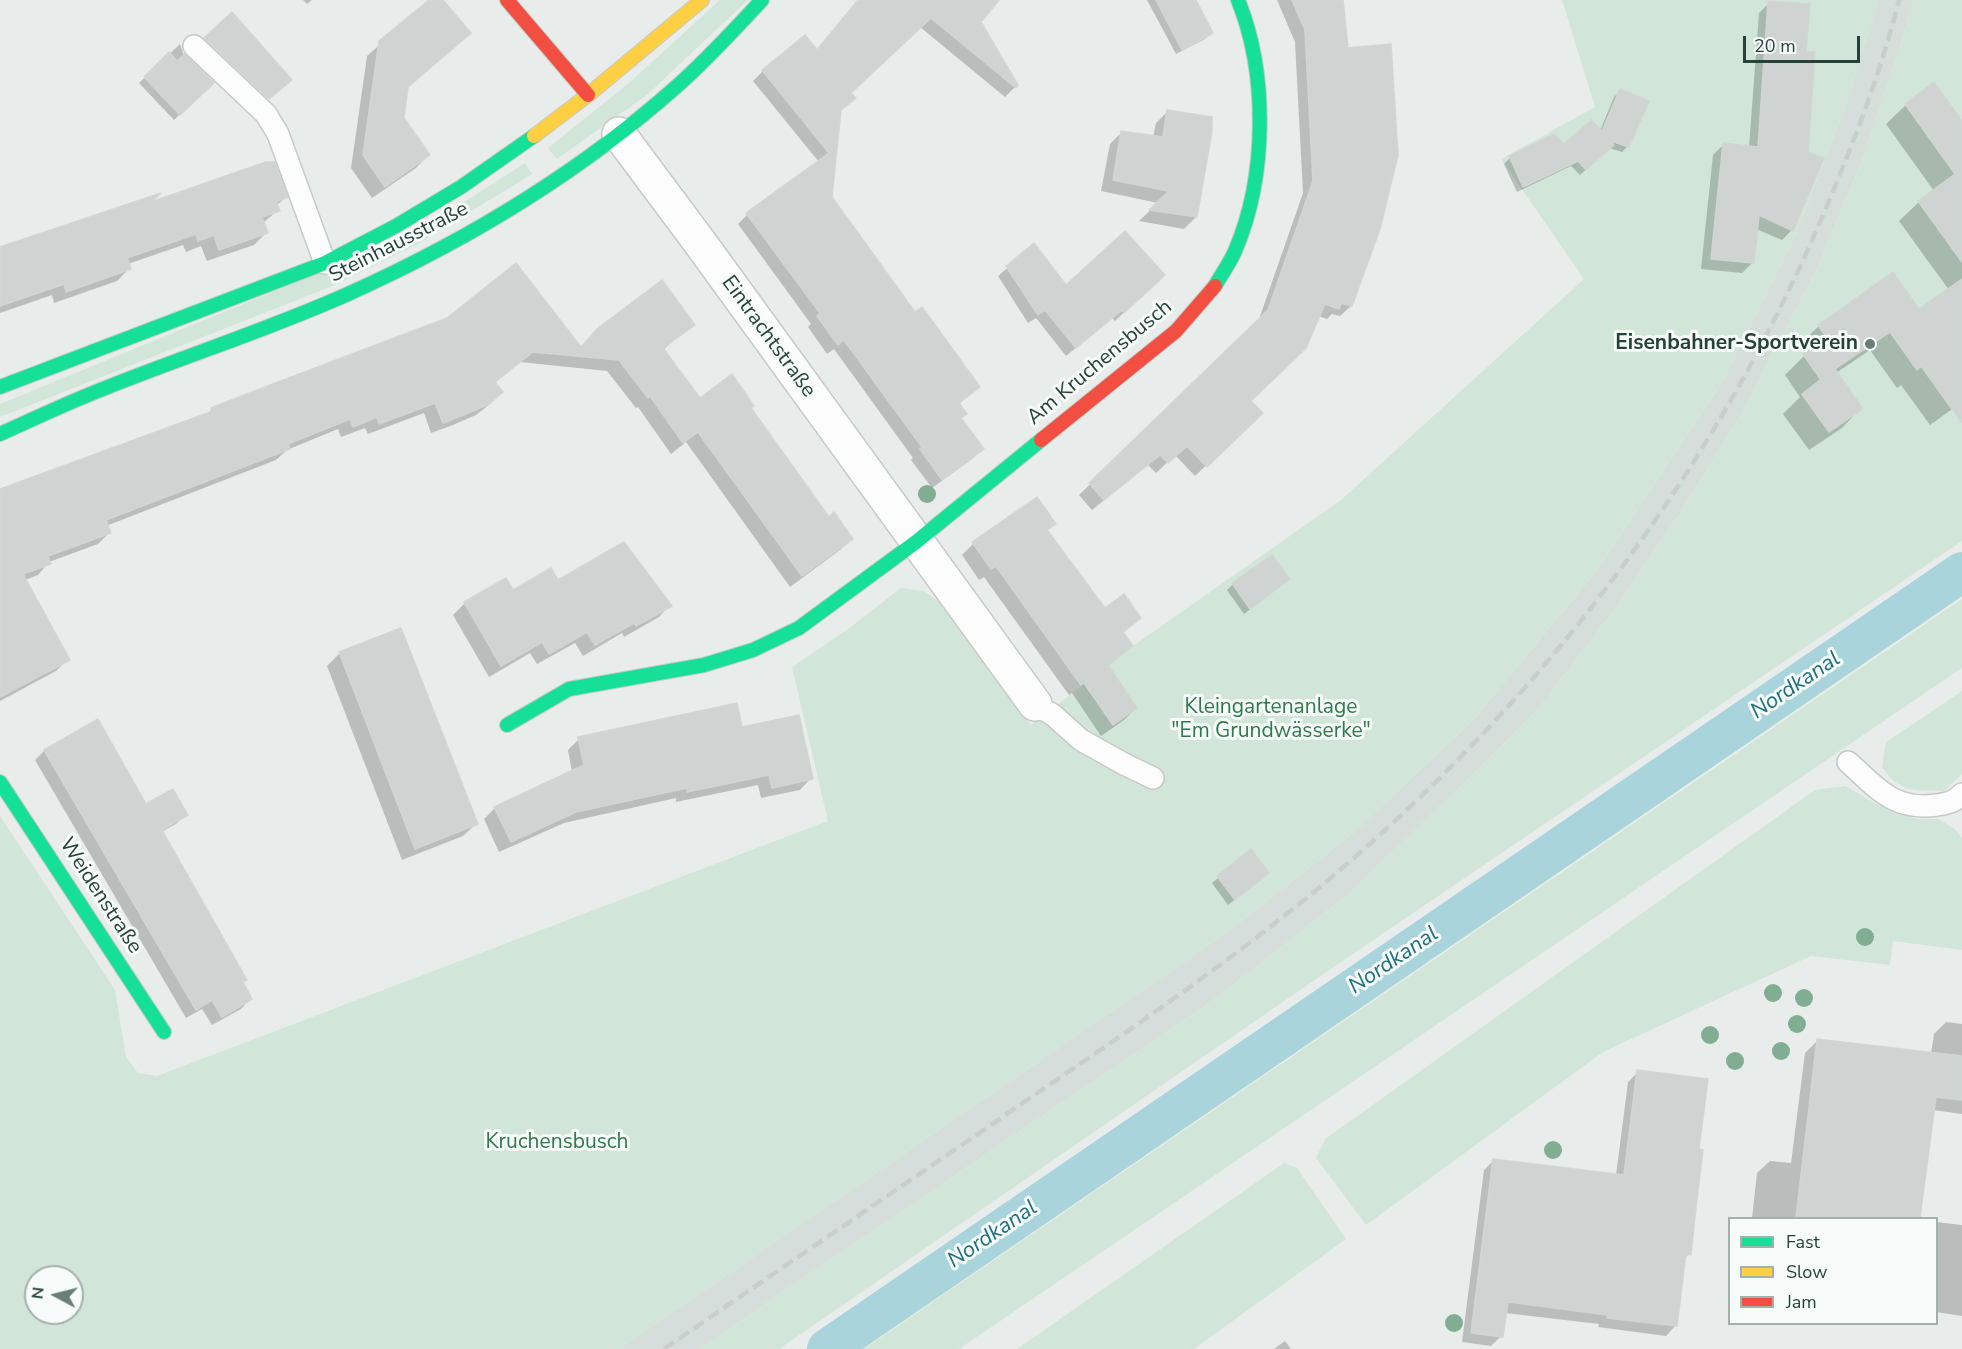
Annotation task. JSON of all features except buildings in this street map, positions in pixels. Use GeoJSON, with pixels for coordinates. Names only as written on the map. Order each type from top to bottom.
{"type":"FeatureCollection","features":[{"type":"Feature","properties":{"kind":"street"},"geometry":{"type":"LineString","coordinates":[[507,0],[588,95]]}},
{"type":"Feature","properties":{"kind":"street","name":"Steinhausstraße"},"geometry":{"type":"LineString","coordinates":[[0,387],[325,263],[396,226],[461,187],[526,142],[588,95],[702,0]]}},
{"type":"Feature","properties":{"kind":"street","name":"Steinhausstraße"},"geometry":{"type":"LineString","coordinates":[[0,434],[76,400],[278,324],[351,293],[424,257],[490,220],[619,134],[675,88],[728,38],[762,0]]}},
{"type":"Feature","properties":{"kind":"street","name":"Am Kruchensbusch"},"geometry":{"type":"LineString","coordinates":[[916,542],[1176,331],[1213,289],[1235,252],[1250,207],[1257,165],[1259,111],[1256,60],[1245,16],[1238,0]]}},
{"type":"Feature","properties":{"kind":"street","name":"Eintrachtstraße"},"geometry":{"type":"LineString","coordinates":[[619,134],[1035,704]]}},
{"type":"Feature","properties":{"kind":"street"},"geometry":{"type":"LineString","coordinates":[[507,725],[569,689],[704,665],[753,650],[799,628],[916,542]]}},
{"type":"Feature","properties":{"kind":"street","name":"Weidenstraße"},"geometry":{"type":"LineString","coordinates":[[0,782],[164,1032]]}},
{"type":"Feature","properties":{"kind":"lane"},"geometry":{"type":"LineString","coordinates":[[194,46],[266,114],[278,134],[325,263]]}},
{"type":"Feature","properties":{"kind":"lane"},"geometry":{"type":"LineString","coordinates":[[1035,704],[1053,714],[1081,740],[1153,778]]}},
{"type":"Feature","properties":{"kind":"lane"},"geometry":{"type":"LineString","coordinates":[[1848,762],[1887,797],[1908,806],[1929,806],[1954,802],[1962,794]]}},
{"type":"Feature","properties":{"kind":"shaded area"},"geometry":{"type":"Polygon","coordinates":[[[1878,0],[1914,0],[1863,158],[1815,273],[1741,414],[1681,512],[1617,606],[1543,703],[1501,747],[1352,891],[1222,994],[699,1349],[619,1349],[1225,934],[1352,834],[1473,720],[1599,568],[1722,383],[1796,234],[1845,108],[1878,0]]]}},
{"type":"Feature","properties":{"kind":"green space"},"geometry":{"type":"Polygon","coordinates":[[[720,0],[748,0],[647,95],[557,159],[548,148],[629,83],[720,0]]]}},
{"type":"Feature","properties":{"kind":"green space","name":"Kruchensbusch"},"geometry":{"type":"Polygon","coordinates":[[[1562,0],[1878,0],[1845,108],[1796,234],[1722,383],[1599,568],[1473,720],[1352,834],[1225,934],[619,1349],[0,1349],[0,816],[115,990],[126,1057],[138,1073],[157,1076],[828,821],[792,667],[848,629],[901,588],[924,591],[939,602],[1031,725],[1133,646],[1341,500],[1584,279],[1501,159],[1595,107],[1562,0]]]}},
{"type":"Feature","properties":{"kind":"green space"},"geometry":{"type":"Polygon","coordinates":[[[1914,0],[1962,0],[1962,541],[1338,964],[779,1349],[699,1349],[1222,994],[1352,891],[1501,747],[1543,703],[1617,606],[1681,512],[1741,414],[1815,273],[1863,158],[1914,0]]]}},
{"type":"Feature","properties":{"kind":"green space"},"geometry":{"type":"Polygon","coordinates":[[[525,163],[532,174],[418,244],[335,285],[0,417],[0,404],[416,233],[525,163]]]}},
{"type":"Feature","properties":{"kind":"green space"},"geometry":{"type":"Polygon","coordinates":[[[1962,599],[1962,668],[959,1349],[864,1349],[1962,599]]]}},
{"type":"Feature","properties":{"kind":"green space"},"geometry":{"type":"Polygon","coordinates":[[[1962,691],[1962,774],[1944,791],[1909,789],[1895,782],[1882,767],[1886,742],[1962,691]]]}},
{"type":"Feature","properties":{"kind":"green space"},"geometry":{"type":"Polygon","coordinates":[[[1845,786],[1886,809],[1917,819],[1938,819],[1955,829],[1962,838],[1962,950],[1893,941],[1890,965],[1811,956],[1603,1052],[1366,1225],[1316,1158],[1325,1139],[1815,790],[1845,786]]]}},
{"type":"Feature","properties":{"kind":"green space"},"geometry":{"type":"Polygon","coordinates":[[[1284,1163],[1297,1168],[1346,1239],[1194,1349],[1017,1349],[1284,1163]]]}},
{"type":"Feature","properties":{"kind":"waterway","name":"Nordkanal"},"geometry":{"type":"LineString","coordinates":[[827,1349],[1962,572]]}},
{"type":"Feature","properties":{"kind":"railway"},"geometry":{"type":"LineString","coordinates":[[664,1349],[1106,1046],[1255,939],[1327,881],[1408,809],[1484,733],[1555,653],[1621,569],[1681,481],[1737,390],[1787,294],[1851,148],[1885,50],[1899,0]]}},
{"type":"Feature","properties":{"kind":"traffic: fast"},"geometry":{"type":"LineString","coordinates":[[0,434],[94,392],[319,307],[392,273],[478,228],[561,176],[639,118],[699,66],[762,0]]}},
{"type":"Feature","properties":{"kind":"traffic: fast"},"geometry":{"type":"LineString","coordinates":[[1215,286],[1233,255],[1246,222],[1258,159],[1259,92],[1255,60],[1238,0]]}},
{"type":"Feature","properties":{"kind":"traffic: fast"},"geometry":{"type":"LineString","coordinates":[[0,387],[325,263],[396,226],[461,187],[534,136]]}},
{"type":"Feature","properties":{"kind":"traffic: fast"},"geometry":{"type":"LineString","coordinates":[[507,725],[569,689],[704,665],[753,650],[799,628],[916,542],[1041,440]]}},
{"type":"Feature","properties":{"kind":"traffic: fast"},"geometry":{"type":"LineString","coordinates":[[0,782],[164,1032]]}},
{"type":"Feature","properties":{"kind":"traffic: slow"},"geometry":{"type":"LineString","coordinates":[[534,136],[588,95],[702,0]]}},
{"type":"Feature","properties":{"kind":"traffic: jam"},"geometry":{"type":"LineString","coordinates":[[507,0],[588,95]]}},
{"type":"Feature","properties":{"kind":"traffic: jam"},"geometry":{"type":"LineString","coordinates":[[1041,440],[1176,331],[1215,286]]}},
{"type":"Feature","properties":{"kind":"place","name":"Eisenbahner-Sportverein"},"geometry":{"type":"Point","coordinates":[1870,344]}},
{"type":"Feature","properties":{"kind":"park label","name":"Kleingartenanlage \"Em Grundwässerke\""},"geometry":{"type":"Point","coordinates":[1271,720]}}]}
